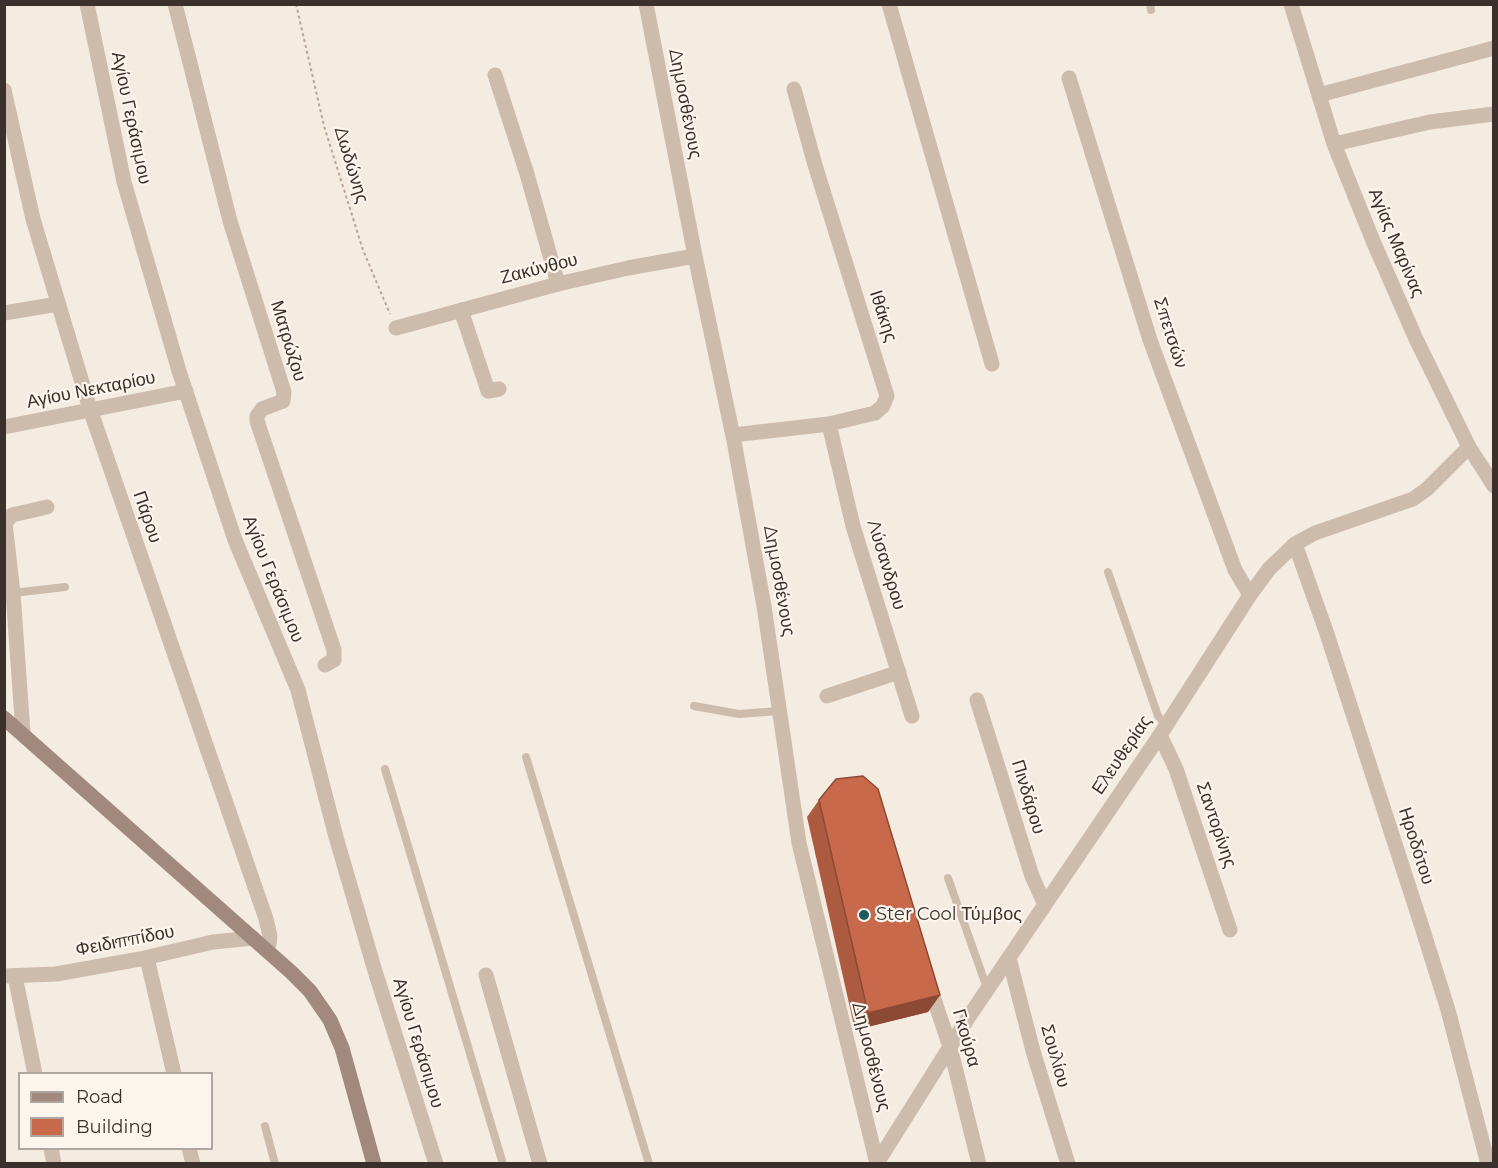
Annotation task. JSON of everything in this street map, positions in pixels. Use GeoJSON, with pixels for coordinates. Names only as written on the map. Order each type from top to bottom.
{"type":"FeatureCollection","features":[{"type":"Feature","properties":{"kind":"main road"},"geometry":{"type":"LineString","coordinates":[[4,718],[304,985],[330,1020],[346,1062],[374,1164]]}},
{"type":"Feature","properties":{"kind":"street","name":"Αγίου Γεράσιμου"},"geometry":{"type":"LineString","coordinates":[[87,4],[124,182],[186,391],[235,540],[298,690],[321,783],[375,971],[436,1164]]}},
{"type":"Feature","properties":{"kind":"street","name":"Ματρώζου"},"geometry":{"type":"LineString","coordinates":[[175,4],[230,221],[284,392],[283,401],[262,409],[257,416],[257,421],[334,650],[334,660],[325,665]]}},
{"type":"Feature","properties":{"kind":"street"},"geometry":{"type":"LineString","coordinates":[[889,4],[992,364]]}},
{"type":"Feature","properties":{"kind":"street","name":"Αγίας Μαρίνας"},"geometry":{"type":"LineString","coordinates":[[1291,4],[1334,144],[1373,241],[1416,339],[1469,447],[1494,486]]}},
{"type":"Feature","properties":{"kind":"street","name":"Δημοσθένους"},"geometry":{"type":"LineString","coordinates":[[649,5],[694,256],[733,435],[764,606],[799,843],[877,1163]]}},
{"type":"Feature","properties":{"kind":"street"},"geometry":{"type":"LineString","coordinates":[[1319,95],[1494,48]]}},
{"type":"Feature","properties":{"kind":"street"},"geometry":{"type":"LineString","coordinates":[[495,75],[527,174],[558,284]]}},
{"type":"Feature","properties":{"kind":"street","name":"Σπετσών"},"geometry":{"type":"LineString","coordinates":[[1069,78],[1150,340],[1235,570],[1250,595]]}},
{"type":"Feature","properties":{"kind":"street","name":"Ιθάκης"},"geometry":{"type":"LineString","coordinates":[[733,435],[830,424],[875,413],[884,406],[887,396],[815,165],[794,89]]}},
{"type":"Feature","properties":{"kind":"street","name":"Πάρου"},"geometry":{"type":"LineString","coordinates":[[4,90],[33,219],[58,304],[90,409],[266,920],[270,936],[266,950]]}},
{"type":"Feature","properties":{"kind":"street"},"geometry":{"type":"LineString","coordinates":[[1334,144],[1430,122],[1494,114]]}},
{"type":"Feature","properties":{"kind":"street","name":"Ζακύνθου"},"geometry":{"type":"LineString","coordinates":[[396,328],[558,284],[694,256]]}},
{"type":"Feature","properties":{"kind":"street"},"geometry":{"type":"LineString","coordinates":[[4,313],[58,304]]}},
{"type":"Feature","properties":{"kind":"street"},"geometry":{"type":"LineString","coordinates":[[461,310],[488,391],[500,389]]}},
{"type":"Feature","properties":{"kind":"street","name":"Αγίου Νεκταρίου"},"geometry":{"type":"LineString","coordinates":[[4,427],[186,391]]}},
{"type":"Feature","properties":{"kind":"street","name":"Λύσανδρου"},"geometry":{"type":"LineString","coordinates":[[830,424],[853,526],[912,716]]}},
{"type":"Feature","properties":{"kind":"street","name":"Ελευθερίας"},"geometry":{"type":"LineString","coordinates":[[877,1163],[987,989],[1269,569],[1295,544],[1315,533],[1413,499],[1427,489],[1469,447]]}},
{"type":"Feature","properties":{"kind":"street"},"geometry":{"type":"LineString","coordinates":[[23,733],[13,593],[5,523],[12,515],[47,507]]}},
{"type":"Feature","properties":{"kind":"street","name":"Ηροδότου"},"geometry":{"type":"LineString","coordinates":[[1295,544],[1326,631],[1448,1010],[1488,1164]]}},
{"type":"Feature","properties":{"kind":"street"},"geometry":{"type":"LineString","coordinates":[[827,696],[899,672]]}},
{"type":"Feature","properties":{"kind":"street","name":"Πινδάρου"},"geometry":{"type":"LineString","coordinates":[[977,700],[1032,876],[1045,905]]}},
{"type":"Feature","properties":{"kind":"street","name":"Σαντορίνης"},"geometry":{"type":"LineString","coordinates":[[1163,730],[1230,930]]}},
{"type":"Feature","properties":{"kind":"street","name":"Φειδιππίδου"},"geometry":{"type":"LineString","coordinates":[[10,976],[56,974],[147,958],[213,942],[253,938]]}},
{"type":"Feature","properties":{"kind":"street"},"geometry":{"type":"LineString","coordinates":[[147,958],[174,1072]]}},
{"type":"Feature","properties":{"kind":"street","name":"Σουλίου"},"geometry":{"type":"LineString","coordinates":[[1009,958],[1033,1052],[1068,1164]]}},
{"type":"Feature","properties":{"kind":"street","name":"Γκούρα"},"geometry":{"type":"LineString","coordinates":[[924,969],[950,1047],[979,1164]]}},
{"type":"Feature","properties":{"kind":"street"},"geometry":{"type":"LineString","coordinates":[[486,975],[540,1164]]}},
{"type":"Feature","properties":{"kind":"street"},"geometry":{"type":"LineString","coordinates":[[10,976],[34,1072]]}},
{"type":"Feature","properties":{"kind":"lane"},"geometry":{"type":"LineString","coordinates":[[1108,572],[1163,730]]}},
{"type":"Feature","properties":{"kind":"lane"},"geometry":{"type":"LineString","coordinates":[[13,593],[65,587]]}},
{"type":"Feature","properties":{"kind":"lane"},"geometry":{"type":"LineString","coordinates":[[694,706],[739,714],[779,711]]}},
{"type":"Feature","properties":{"kind":"lane"},"geometry":{"type":"LineString","coordinates":[[526,757],[649,1164]]}},
{"type":"Feature","properties":{"kind":"lane"},"geometry":{"type":"LineString","coordinates":[[385,769],[503,1164]]}},
{"type":"Feature","properties":{"kind":"lane"},"geometry":{"type":"LineString","coordinates":[[948,878],[987,989]]}},
{"type":"Feature","properties":{"kind":"lane"},"geometry":{"type":"LineString","coordinates":[[265,1126],[275,1164]]}},
{"type":"Feature","properties":{"kind":"path","name":"Δωδώνης"},"geometry":{"type":"LineString","coordinates":[[296,4],[331,148],[363,250],[396,328]]}},
{"type":"Feature","properties":{"kind":"building","name":"Ster Cool Τύμβος"},"geometry":{"type":"Polygon","coordinates":[[[863,776],[878,789],[940,995],[868,1013],[819,800],[836,779],[863,776]]]}},
{"type":"Feature","properties":{"kind":"place","name":"Ster Cool Τύμβος"},"geometry":{"type":"Point","coordinates":[864,915]}}]}
